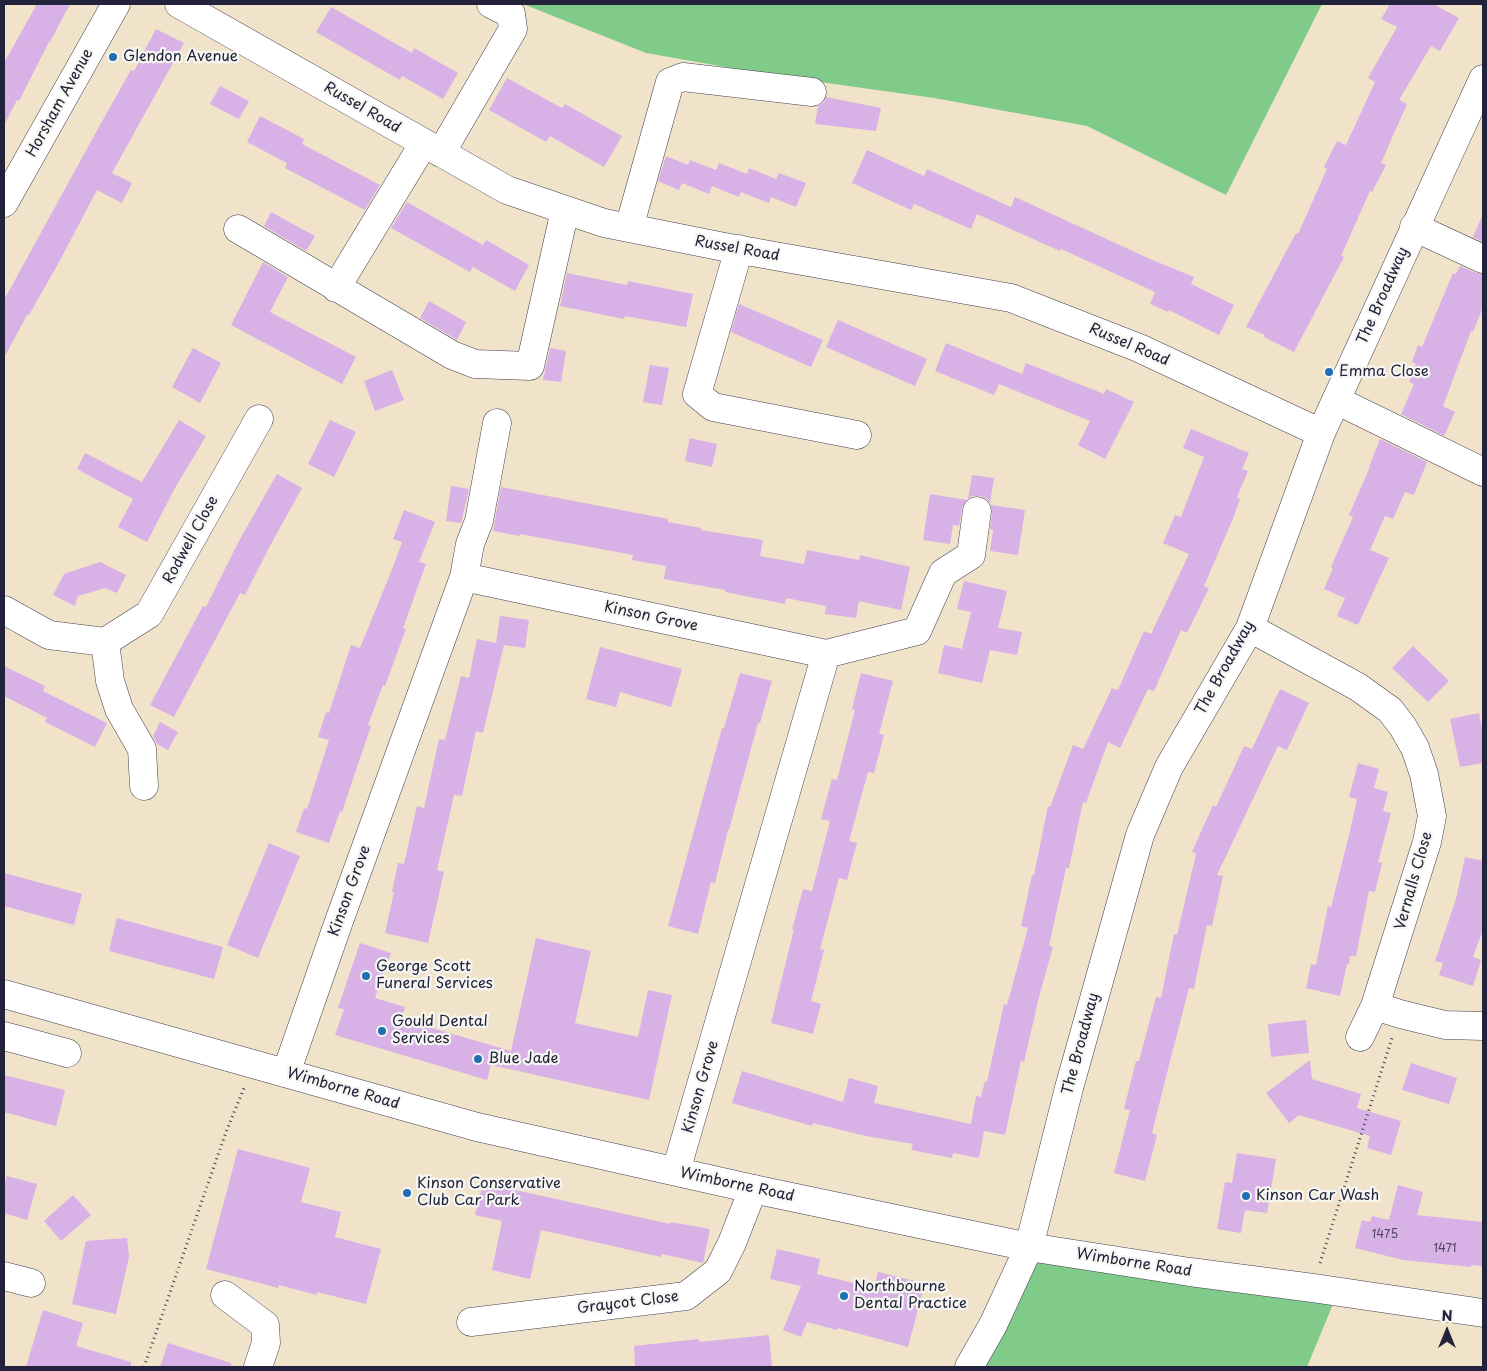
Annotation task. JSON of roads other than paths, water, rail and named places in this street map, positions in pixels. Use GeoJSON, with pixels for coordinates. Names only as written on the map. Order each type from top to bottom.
{"type":"FeatureCollection","features":[{"type":"Feature","properties":{"kind":"street","name":"Horsham Avenue"},"geometry":{"type":"LineString","coordinates":[[4,203],[116,4]]}},
{"type":"Feature","properties":{"kind":"street","name":"Russel Road"},"geometry":{"type":"LineString","coordinates":[[178,4],[507,190],[604,223],[739,250],[1011,298],[1139,348],[1321,433]]}},
{"type":"Feature","properties":{"kind":"street"},"geometry":{"type":"LineString","coordinates":[[336,288],[513,29],[510,14],[491,4]]}},
{"type":"Feature","properties":{"kind":"street"},"geometry":{"type":"LineString","coordinates":[[629,228],[670,82],[683,77],[812,92]]}},
{"type":"Feature","properties":{"kind":"street","name":"The Broadway"},"geometry":{"type":"LineString","coordinates":[[969,1367],[993,1325],[1029,1246],[1069,1088],[1140,835],[1169,767],[1250,628],[1321,433],[1483,79]]}},
{"type":"Feature","properties":{"kind":"street"},"geometry":{"type":"LineString","coordinates":[[238,228],[336,288],[452,355],[475,364],[530,366],[565,210]]}},
{"type":"Feature","properties":{"kind":"street"},"geometry":{"type":"LineString","coordinates":[[1414,227],[1483,259]]}},
{"type":"Feature","properties":{"kind":"street"},"geometry":{"type":"LineString","coordinates":[[739,250],[697,394],[714,408],[857,435]]}},
{"type":"Feature","properties":{"kind":"street"},"geometry":{"type":"LineString","coordinates":[[1336,400],[1483,472]]}},
{"type":"Feature","properties":{"kind":"street","name":"Rodwell Close"},"geometry":{"type":"LineString","coordinates":[[105,642],[149,614],[259,419]]}},
{"type":"Feature","properties":{"kind":"street"},"geometry":{"type":"LineString","coordinates":[[464,577],[470,544],[479,521],[497,424]]}},
{"type":"Feature","properties":{"kind":"street"},"geometry":{"type":"LineString","coordinates":[[826,654],[917,631],[943,573],[971,555],[977,511]]}},
{"type":"Feature","properties":{"kind":"street","name":"Kinson Grove"},"geometry":{"type":"LineString","coordinates":[[286,1073],[341,915],[464,577],[826,654],[676,1172]]}},
{"type":"Feature","properties":{"kind":"street"},"geometry":{"type":"LineString","coordinates":[[4,610],[49,635],[105,642],[110,681],[119,709],[142,749],[144,786]]}},
{"type":"Feature","properties":{"kind":"street","name":"Vernalls Close"},"geometry":{"type":"LineString","coordinates":[[1250,628],[1358,687],[1390,710],[1415,748],[1424,774],[1432,816],[1388,1010],[1360,1037]]}},
{"type":"Feature","properties":{"kind":"street","name":"Wimborne Road"},"geometry":{"type":"LineString","coordinates":[[4,994],[478,1127],[753,1189],[1029,1246],[1190,1272],[1483,1313]]}},
{"type":"Feature","properties":{"kind":"street"},"geometry":{"type":"LineString","coordinates":[[1388,1010],[1445,1025],[1483,1026]]}},
{"type":"Feature","properties":{"kind":"street"},"geometry":{"type":"LineString","coordinates":[[4,1036],[67,1053]]}},
{"type":"Feature","properties":{"kind":"street","name":"Graycot Close"},"geometry":{"type":"LineString","coordinates":[[471,1322],[686,1296],[718,1271],[732,1243],[753,1189]]}},
{"type":"Feature","properties":{"kind":"street"},"geometry":{"type":"LineString","coordinates":[[4,1278],[32,1283]]}},
{"type":"Feature","properties":{"kind":"street"},"geometry":{"type":"LineString","coordinates":[[225,1294],[265,1325],[266,1343],[258,1367]]}},
{"type":"Feature","properties":{"kind":"place","name":"Glendon Avenue"},"geometry":{"type":"Point","coordinates":[113,57]}},
{"type":"Feature","properties":{"kind":"place","name":"Emma Close"},"geometry":{"type":"Point","coordinates":[1329,372]}},
{"type":"Feature","properties":{"kind":"place","name":"George Scott Funeral Services"},"geometry":{"type":"Point","coordinates":[366,976]}},
{"type":"Feature","properties":{"kind":"place","name":"Gould Dental Services"},"geometry":{"type":"Point","coordinates":[382,1031]}},
{"type":"Feature","properties":{"kind":"place","name":"Blue Jade"},"geometry":{"type":"Point","coordinates":[478,1059]}},
{"type":"Feature","properties":{"kind":"place","name":"Kinson Conservative Club Car Park"},"geometry":{"type":"Point","coordinates":[407,1193]}},
{"type":"Feature","properties":{"kind":"place","name":"Kinson Car Wash"},"geometry":{"type":"Point","coordinates":[1246,1196]}},
{"type":"Feature","properties":{"kind":"place","name":"Northbourne Dental Practice"},"geometry":{"type":"Point","coordinates":[844,1296]}}]}
